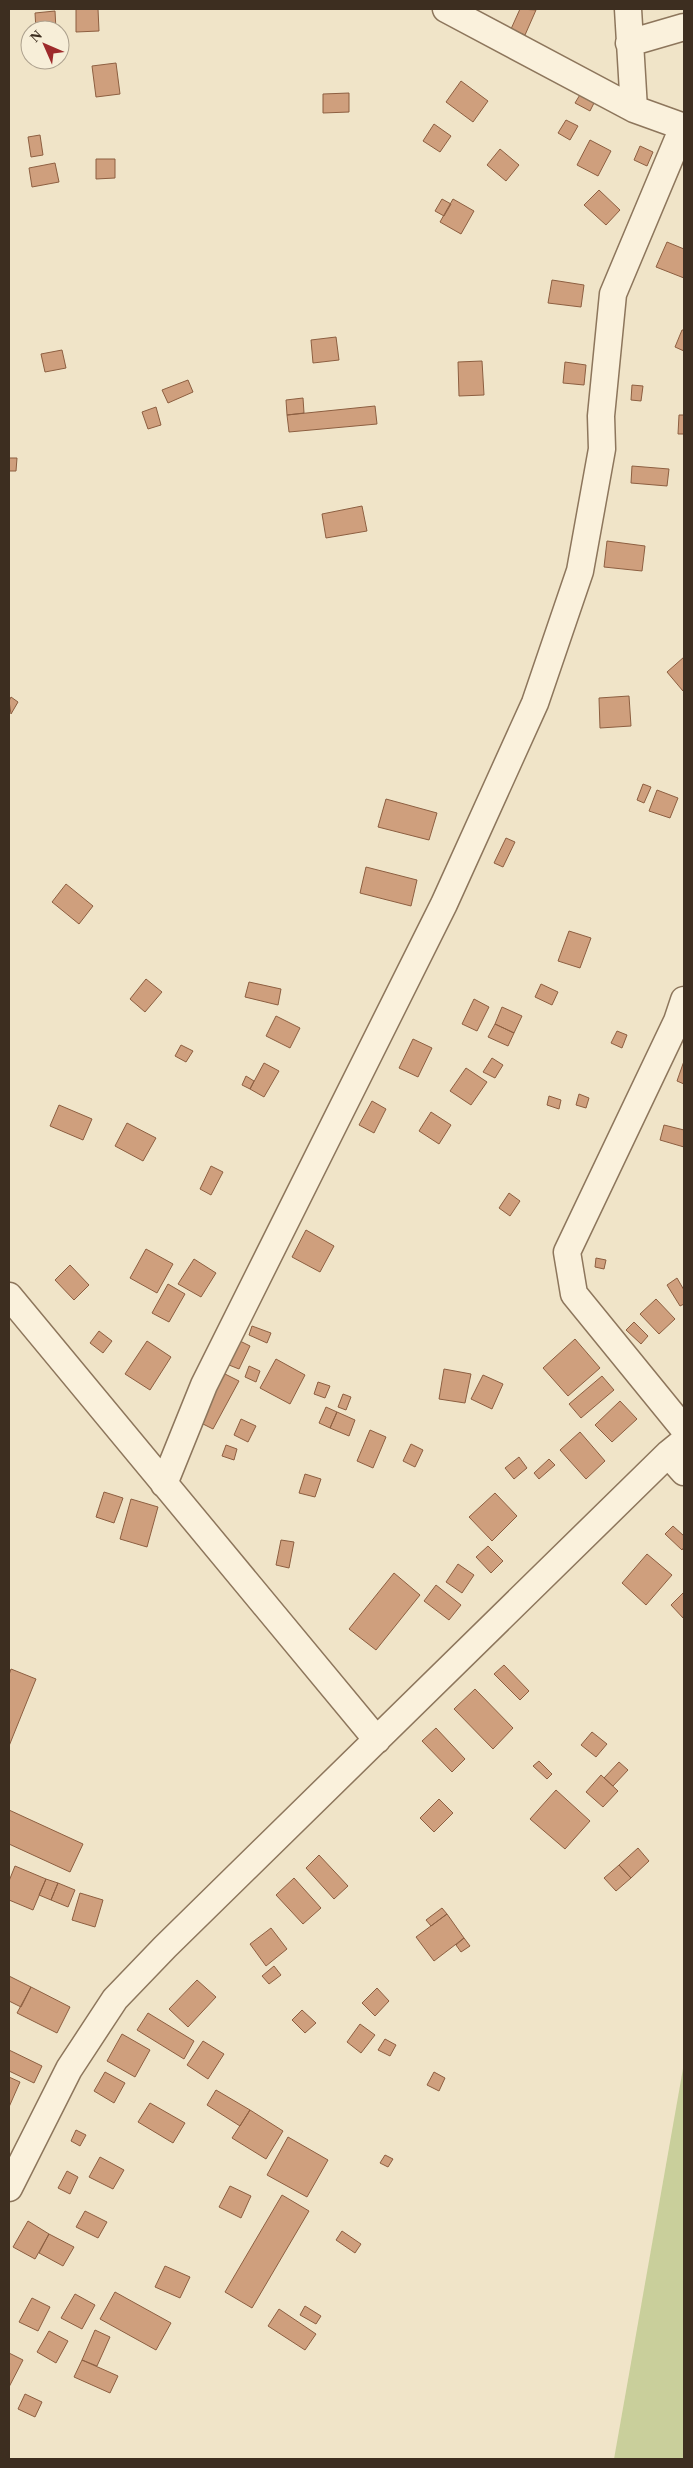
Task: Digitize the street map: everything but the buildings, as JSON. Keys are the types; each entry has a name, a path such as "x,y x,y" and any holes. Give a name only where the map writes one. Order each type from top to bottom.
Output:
{"street":[{"path":"164,1484 204,1385 444,904 535,703 580,571 602,449 601,416 613,294 683,127 634,109 446,9"},
{"path":"628,9 634,109"},
{"path":"629,43 684,27"},
{"path":"684,1000 677,1021 567,1252 574,1294 684,1429"},
{"path":"9,1296 377,1740"},
{"path":"9,2188 69,2068 115,1999 164,1947 377,1740 679,1456"}],"green space":[{"path":"684,2063 684,2459 614,2459"}]}
